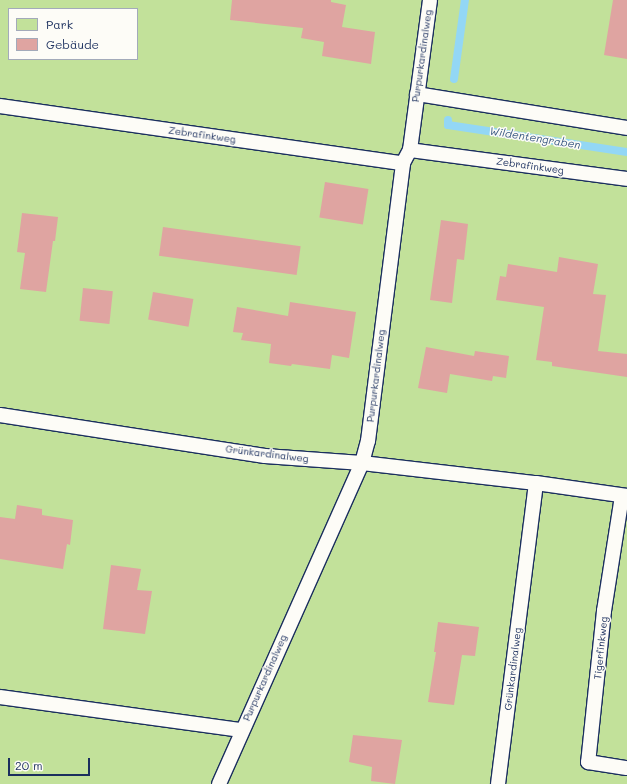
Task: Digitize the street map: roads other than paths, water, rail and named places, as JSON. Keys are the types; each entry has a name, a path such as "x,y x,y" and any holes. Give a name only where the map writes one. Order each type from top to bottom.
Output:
{"lane":[{"name":"Purpurkardinalweg","path":"219,784 362,463 368,441 403,163 410,150 416,94 430,0"},
{"path":"416,94 627,128"},
{"name":"Zebrafinkweg","path":"0,106 403,163"},
{"name":"Zebrafinkweg","path":"410,150 627,178"},
{"name":"Grünkardinalweg","path":"0,415 266,456 362,463 536,483 624,496"},
{"name":"Grünkardinalweg","path":"498,784 536,483"},
{"name":"Tigerfinkweg","path":"624,496 604,611 588,762 627,768"},
{"name":"Purpurkardinalweg","path":"0,697 242,730"}],"waterway":[{"name":"Wildentengraben","path":"454,79 465,0"},
{"name":"Wildentengraben","path":"448,120 448,125 627,152"}]}
